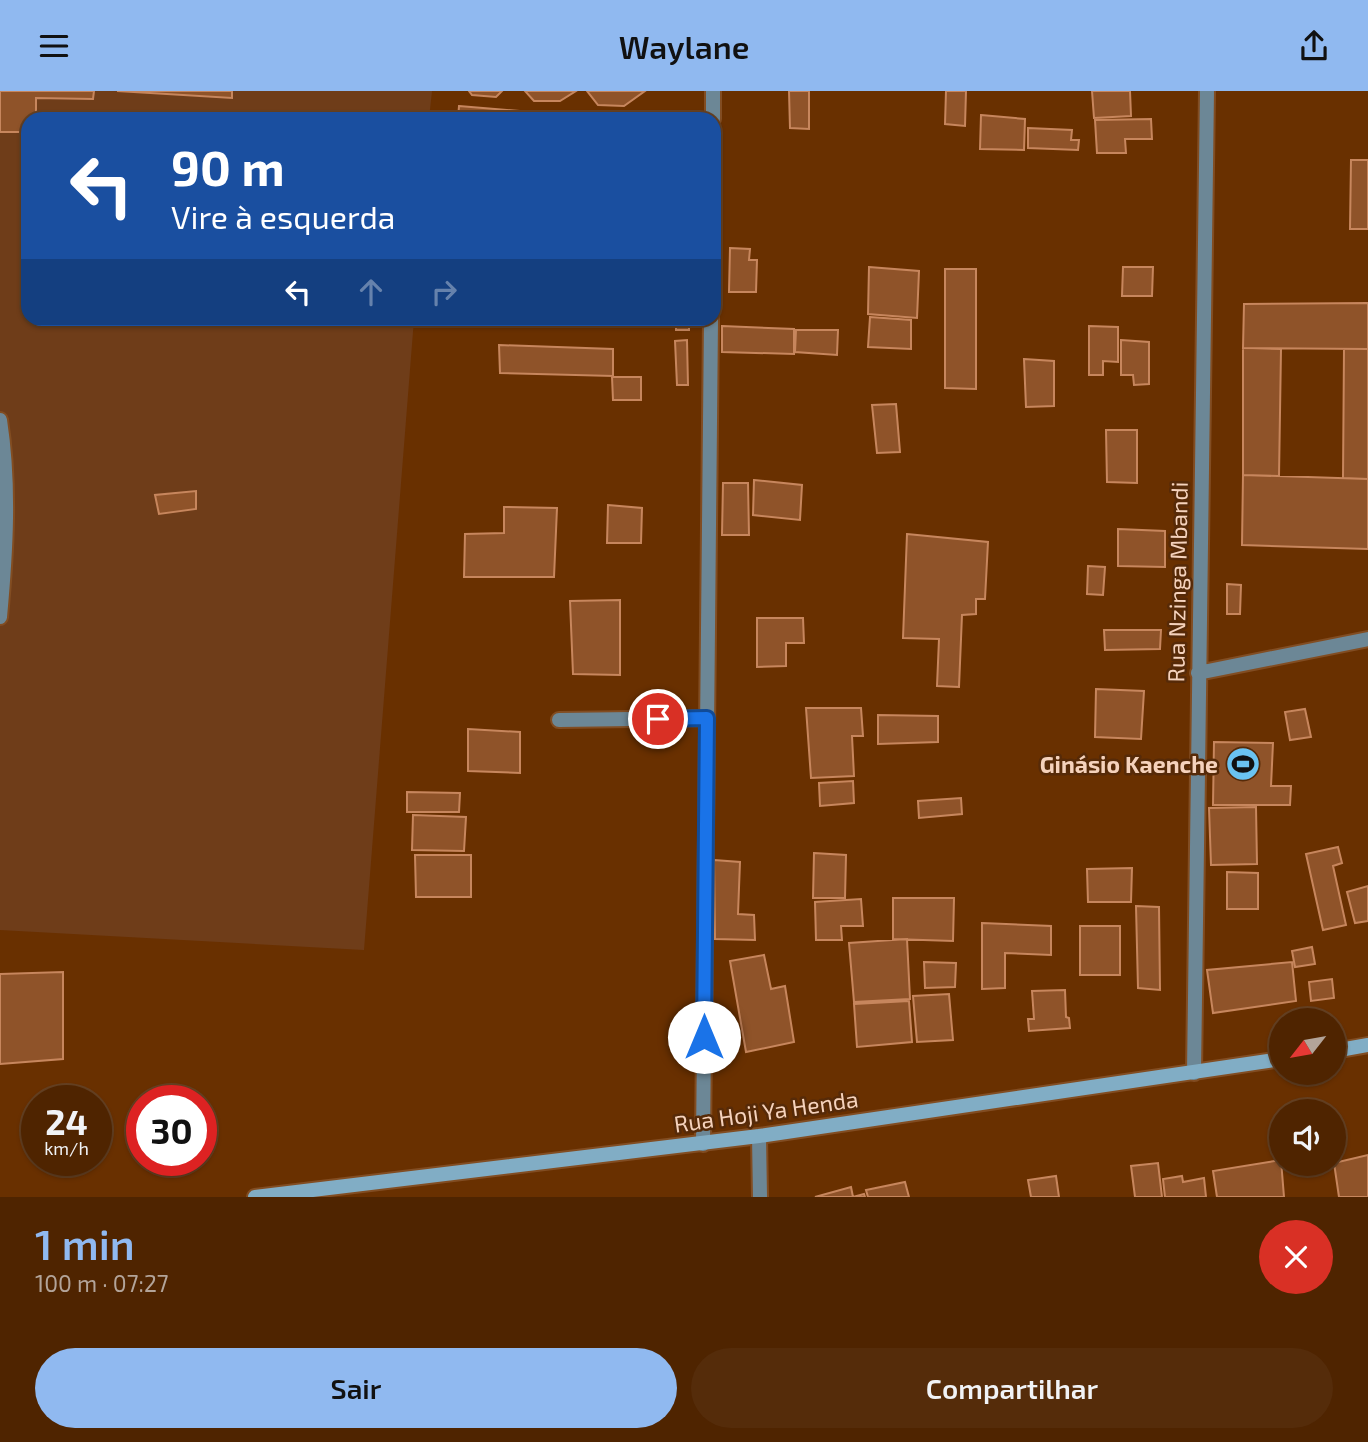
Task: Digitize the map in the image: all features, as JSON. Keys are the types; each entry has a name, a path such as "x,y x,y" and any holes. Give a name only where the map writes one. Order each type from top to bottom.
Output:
{"main road":[{"path":"1346,1049 1368,1045"},
{"name":"Rua Hoji Ya Henda","path":"256,1197 703,1144 1269,1061"}],"street":[{"path":"713,91 713,112"},
{"name":"Rua Nzinga Mbandi","path":"1194,1073 1207,91"},
{"path":"703,1144 711,326"},
{"path":"0,420 6,548 0,617"},
{"path":"1198,673 1368,639"},
{"path":"559,720 707,718"},
{"path":"759,1136 760,1197"}],"shaded area":[{"path":"0,91 432,91 430,112 21,112 21,326 413,326 364,950 0,930"}],"building":[{"path":"0,91 94,91 93,99 36,98 36,112 21,112 21,132 0,132"},
{"path":"117,91 232,91 232,98"},
{"path":"469,91 502,91 496,97 472,95"},
{"path":"525,91 576,91 560,101 534,101"},
{"path":"587,91 645,91 624,106 598,105"},
{"path":"789,91 809,91 809,129 790,128"},
{"path":"946,91 966,91 965,126 945,124"},
{"path":"1092,91 1130,91 1131,116 1094,118"},
{"path":"459,106 531,112 459,112"},
{"path":"981,115 1025,119 1024,150 980,149"},
{"path":"1151,119 1152,139 1125,139 1126,153 1097,153 1095,120"},
{"path":"1028,128 1072,130 1071,140 1079,140 1078,150 1028,148"},
{"path":"1351,160 1368,160 1368,229 1350,229"},
{"path":"730,248 750,249 749,260 757,260 756,292 729,292"},
{"path":"869,267 919,271 917,318 868,314"},
{"path":"1123,267 1153,267 1152,296 1122,296"},
{"path":"945,269 976,269 976,389 945,388"},
{"path":"1368,303 1368,349 1243,348 1244,304"},
{"path":"870,317 911,320 911,349 868,347"},
{"path":"676,326 689,326 689,330 676,330"},
{"path":"722,326 794,329 794,354 722,352"},
{"path":"1089,326 1118,327 1118,362 1103,361 1103,375 1089,375"},
{"path":"796,330 838,330 837,355 795,352"},
{"path":"687,340 688,385 677,385 675,341"},
{"path":"1121,340 1149,342 1149,384 1134,385 1133,375 1121,375"},
{"path":"499,345 613,349 613,376 500,373"},
{"path":"1243,348 1281,349 1279,476 1243,475"},
{"path":"1344,349 1368,349 1368,479 1343,478"},
{"path":"1024,359 1054,361 1054,406 1026,407"},
{"path":"612,377 641,377 641,400 613,400"},
{"path":"896,404 900,452 877,453 872,405"},
{"path":"1106,430 1137,430 1137,483 1107,482"},
{"path":"1243,475 1368,479 1368,549 1242,545"},
{"path":"754,480 802,485 800,520 753,515"},
{"path":"723,483 748,483 749,535 722,535"},
{"path":"196,491 196,509 159,514 155,495"},
{"path":"608,505 642,508 641,543 607,543"},
{"path":"504,507 557,508 554,577 464,577 465,534 504,533"},
{"path":"1118,529 1165,531 1165,567 1118,566"},
{"path":"907,534 988,542 985,599 976,599 976,614 962,615 959,687 937,686 939,639 903,638"},
{"path":"1088,566 1105,567 1103,595 1087,594"},
{"path":"1227,584 1241,585 1240,614 1227,614"},
{"path":"620,600 620,675 573,674 570,601"},
{"path":"757,618 803,618 804,643 786,643 786,666 757,667"},
{"path":"1104,630 1161,630 1160,649 1105,650"},
{"path":"1096,689 1144,691 1141,739 1095,737"},
{"path":"806,708 861,708 863,736 852,736 854,776 811,778"},
{"path":"1305,709 1311,737 1290,740 1285,712"},
{"path":"878,715 938,716 938,742 878,744"},
{"path":"468,729 520,732 520,773 468,771"},
{"name":"Ginásio Kaenche","path":"1214,742 1273,743 1271,786 1291,786 1290,805 1213,805"},
{"path":"853,781 854,803 820,806 819,783"},
{"path":"407,792 460,793 459,812 407,812"},
{"path":"961,798 962,814 919,818 918,801"},
{"path":"1256,807 1257,864 1211,865 1209,808"},
{"path":"413,815 466,817 464,851 412,850"},
{"path":"1338,847 1342,863 1333,866 1346,925 1323,930 1306,854"},
{"path":"814,853 846,855 845,898 813,898"},
{"path":"415,855 471,855 471,897 416,897"},
{"path":"714,860 740,862 738,914 754,915 755,940 715,939"},
{"path":"1132,868 1131,902 1088,902 1087,869"},
{"path":"1227,872 1258,873 1258,909 1227,909"},
{"path":"1368,886 1368,921 1355,923 1347,892"},
{"path":"893,898 954,898 953,941 893,939"},
{"path":"861,899 863,926 841,926 842,940 816,940 815,902"},
{"path":"1136,906 1159,907 1160,990 1138,988"},
{"path":"982,923 1051,926 1051,955 1005,953 1005,988 982,989"},
{"path":"1080,926 1120,926 1120,975 1080,975"},
{"path":"907,939 910,999 854,1002 849,943"},
{"path":"1312,947 1315,964 1295,967 1292,951"},
{"path":"764,955 771,989 785,986 794,1042 746,1052 730,961"},
{"path":"924,962 956,963 955,987 925,988"},
{"path":"1292,962 1296,1001 1213,1013 1207,970"},
{"path":"63,972 63,1059 0,1064 0,974"},
{"path":"1332,979 1334,998 1311,1001 1309,982"},
{"path":"1065,990 1066,1017 1069,1018 1070,1028 1029,1031 1028,1019 1034,1019 1032,991"},
{"path":"949,994 953,1040 917,1042 913,996"},
{"path":"909,1001 912,1042 857,1047 854,1004"},
{"path":"1368,1155 1368,1197 1339,1197 1336,1176 1346,1176 1346,1160"},
{"path":"1269,1162 1269,1176 1282,1176 1284,1197 1217,1197 1213,1171"},
{"path":"1158,1163 1162,1197 1135,1197 1131,1166"},
{"path":"1056,1176 1059,1197 1031,1197 1028,1180"},
{"path":"1182,1176 1183,1182 1204,1178 1206,1197 1165,1197 1163,1179"},
{"path":"905,1182 909,1197 868,1197 866,1190"},
{"path":"851,1187 853,1197 815,1197"}],"place":[{"name":"Ginásio Kaenche","path":"1243,764"}],"route":[{"path":"658,719 707,718 704,1037"}]}
